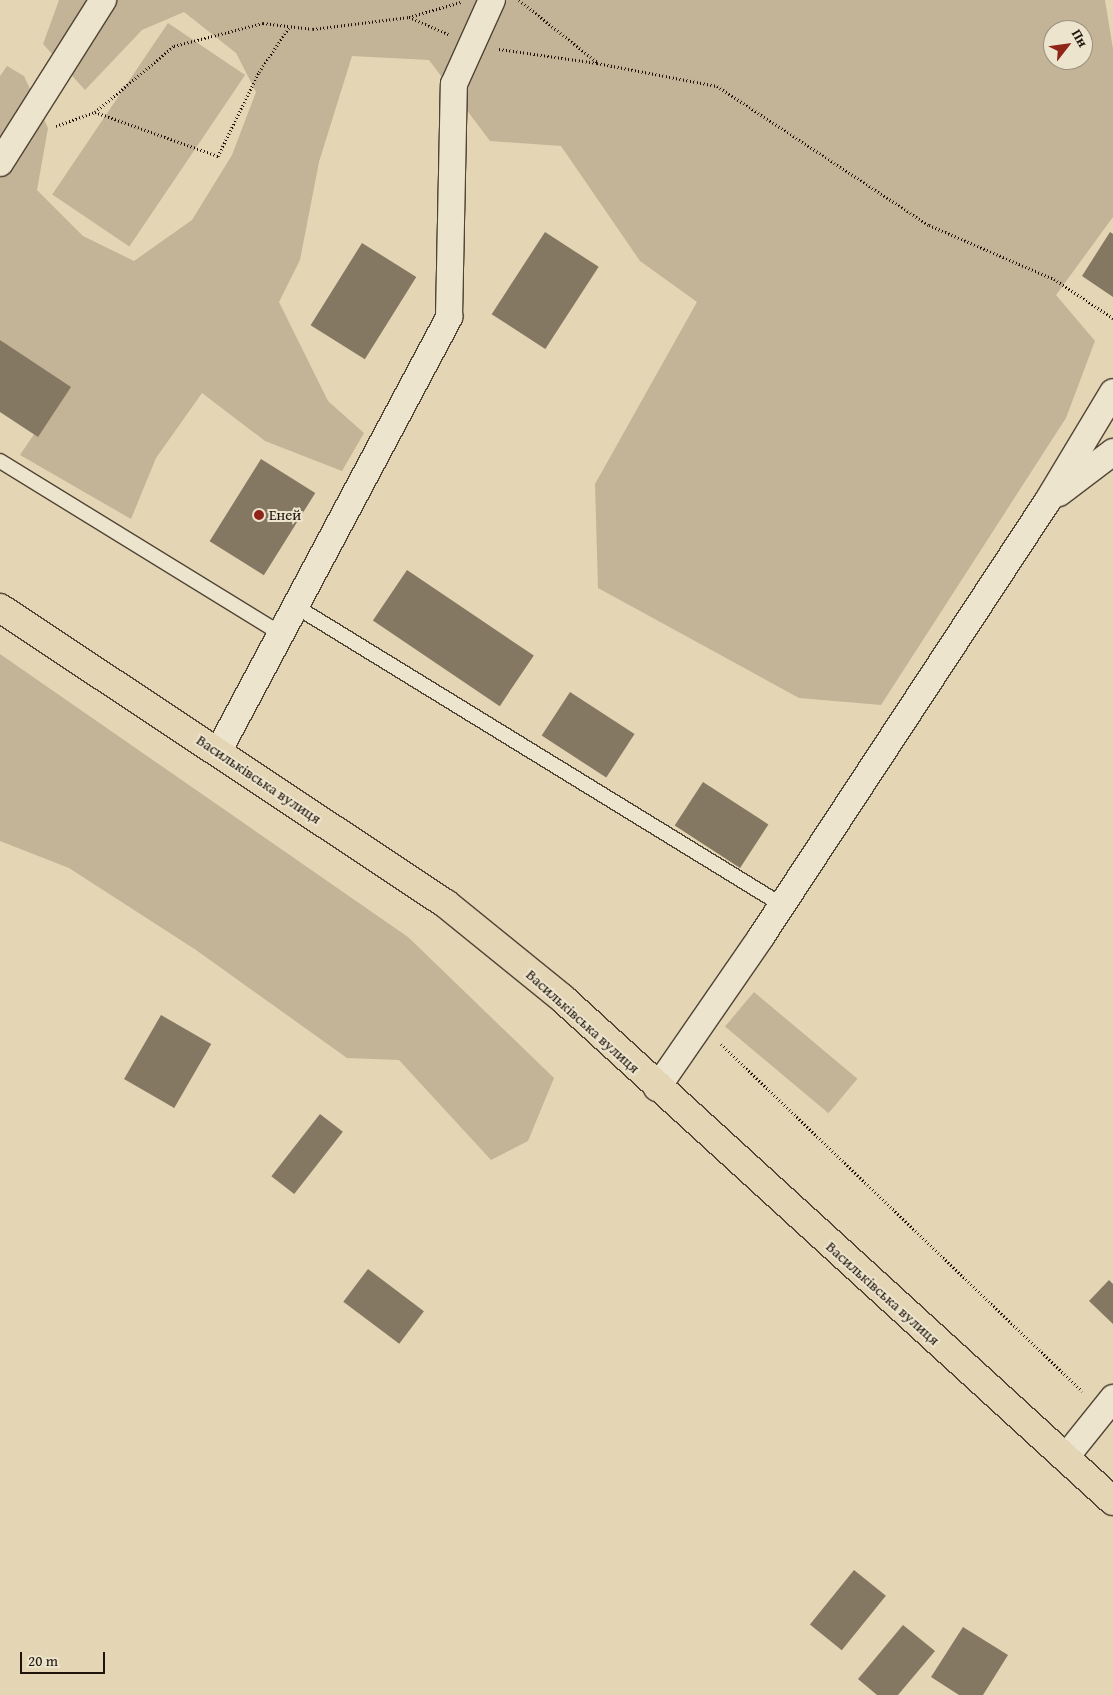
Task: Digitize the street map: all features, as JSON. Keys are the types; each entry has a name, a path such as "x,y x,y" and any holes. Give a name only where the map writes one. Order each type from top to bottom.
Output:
{"main road":[{"name":"Васильківська вулиця","path":"0,608 446,904 562,998 657,1088 1113,1501"}],"street":[{"path":"7,153 103,0"},
{"path":"218,752 449,317 454,84 492,0"},
{"path":"657,1088 782,905 1047,502 1113,392"},
{"path":"1047,502 1113,452"},
{"path":"1065,1458 1108,1404"}],"lane":[{"path":"0,461 281,634"},
{"path":"295,606 782,905"}],"path":[{"path":"7,153 95,112 174,46 263,23 313,29 409,16 469,0"},
{"path":"519,0 597,63"},
{"path":"409,16 472,45 597,63 718,86 929,225 1054,279 1113,318"},
{"path":"95,112 218,156 259,72 290,26"},
{"path":"700,1025 1108,1404"}],"shaded area":[{"path":"59,0 1105,0 1113,49 1113,217 1056,295 1095,341 1066,418 881,705 799,698 598,588 595,484 697,302 640,261 561,146 490,141 429,60 352,56 319,162 300,260 279,302 328,401 364,433 342,471 265,441 202,393 156,458 131,519 20,455 65,388 0,341 0,76 7,66 24,76 48,128 37,190 83,236 134,261 192,220 232,155 256,92 236,53 184,12 142,30 85,90 43,44"},
{"path":"168,23 245,75 129,247 52,195"},
{"path":"0,654 408,937 554,1078 528,1141 491,1160 399,1060 347,1058 196,950 69,868 0,841"},
{"path":"754,992 857,1079 828,1113 725,1026"}],"building":[{"path":"545,232 599,267 545,349 492,314"},
{"path":"1110,232 1113,234 1113,297 1082,276"},
{"path":"362,243 416,277 365,359 311,325"},
{"path":"0,340 71,387 38,437 0,412"},
{"path":"261,459 315,493 264,575 210,541"},
{"path":"407,570 534,656 500,706 373,621"},
{"path":"570,692 635,734 606,778 542,736"},
{"path":"703,782 768,824 740,868 675,826"},
{"path":"161,1015 211,1044 174,1108 124,1079"},
{"path":"320,1114 343,1132 294,1194 271,1176"},
{"path":"368,1269 424,1311 399,1344 343,1302"},
{"path":"1109,1280 1113,1284 1113,1324 1089,1301"},
{"path":"854,1570 886,1596 842,1650 810,1624"},
{"path":"903,1625 935,1651 898,1695 877,1695 858,1679"},
{"path":"963,1627 1008,1655 983,1695 959,1695 931,1677"}],"place":[{"name":"Еней","path":"259,515"}]}
